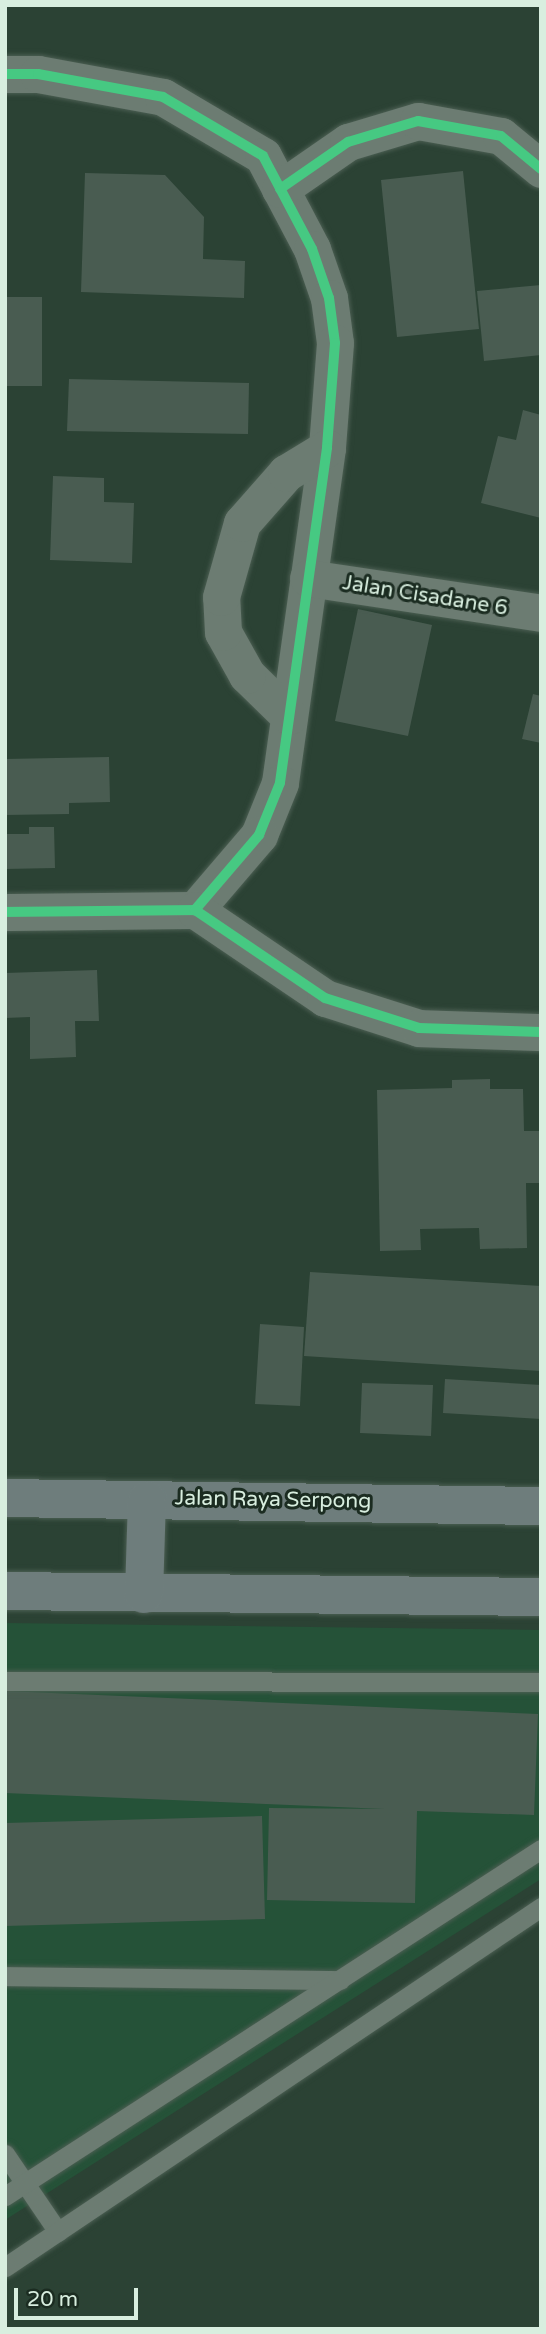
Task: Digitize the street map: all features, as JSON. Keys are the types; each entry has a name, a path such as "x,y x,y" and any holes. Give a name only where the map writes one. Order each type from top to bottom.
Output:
{"main road":[{"name":"Jalan Raya Serpong","path":"5,1498 541,1506"},
{"path":"144,1594 147,1500"},
{"path":"5,1591 541,1597"}],"street":[{"path":"5,74 38,74 163,97 263,156 312,249 329,298 335,343 327,448 280,783 259,835 195,910"},
{"path":"280,189 348,142 418,121 501,136 541,169"},
{"path":"289,716 247,675 223,632 221,597 242,523 286,473 327,448"},
{"name":"Jalan Cisadane 6","path":"309,578 541,613"},
{"path":"5,912 195,910 326,998 419,1028 541,1032"}],"lane":[{"path":"5,1681 541,1682"},
{"path":"5,2196 541,1849"},
{"path":"5,2267 541,1907"},
{"path":"5,1976 341,1980"},
{"path":"5,2154 58,2232"}],"shaded area":[{"path":"5,1623 541,1630 541,1879 5,2220"}],"building":[{"path":"463,171 479,329 397,337 381,180"},
{"path":"85,173 165,175 204,217 203,259 245,261 244,298 81,292"},
{"path":"541,285 541,355 484,361 477,291"},
{"path":"5,297 42,297 42,386 5,386"},
{"path":"69,379 249,383 248,434 67,431"},
{"path":"523,410 541,415 541,518 481,503 498,436 516,440"},
{"path":"53,476 104,478 104,502 134,503 132,563 50,560"},
{"path":"358,609 432,625 408,736 335,721"},
{"path":"533,694 541,696 541,743 522,739"},
{"path":"109,757 110,802 69,803 69,814 5,815 5,759"},
{"path":"29,827 54,827 55,868 5,869 5,834 29,834"},
{"path":"97,970 99,1021 75,1021 76,1057 30,1059 30,1017 5,1018 5,973"},
{"path":"490,1079 490,1089 523,1089 524,1131 541,1131 541,1183 526,1183 527,1248 480,1249 479,1228 420,1229 421,1250 380,1251 377,1090 452,1088 452,1080"},
{"path":"310,1272 541,1286 541,1371 304,1356"},
{"path":"260,1324 304,1327 300,1406 255,1404"},
{"path":"445,1379 541,1385 541,1419 443,1413"},
{"path":"362,1383 433,1385 431,1436 360,1433"},
{"path":"5,1691 538,1714 534,1815 417,1811 415,1903 267,1900 269,1808 385,1809 5,1793"},
{"path":"262,1816 265,1919 5,1926 5,1823"}],"cycle path":[{"path":"5,74 38,74 163,97 263,156 312,249 329,298 335,343 327,448 280,783 259,835 195,910 5,912"},
{"path":"280,189 348,142 418,121 501,136 541,169"},
{"path":"195,910 325,998 419,1028 541,1032"}]}
